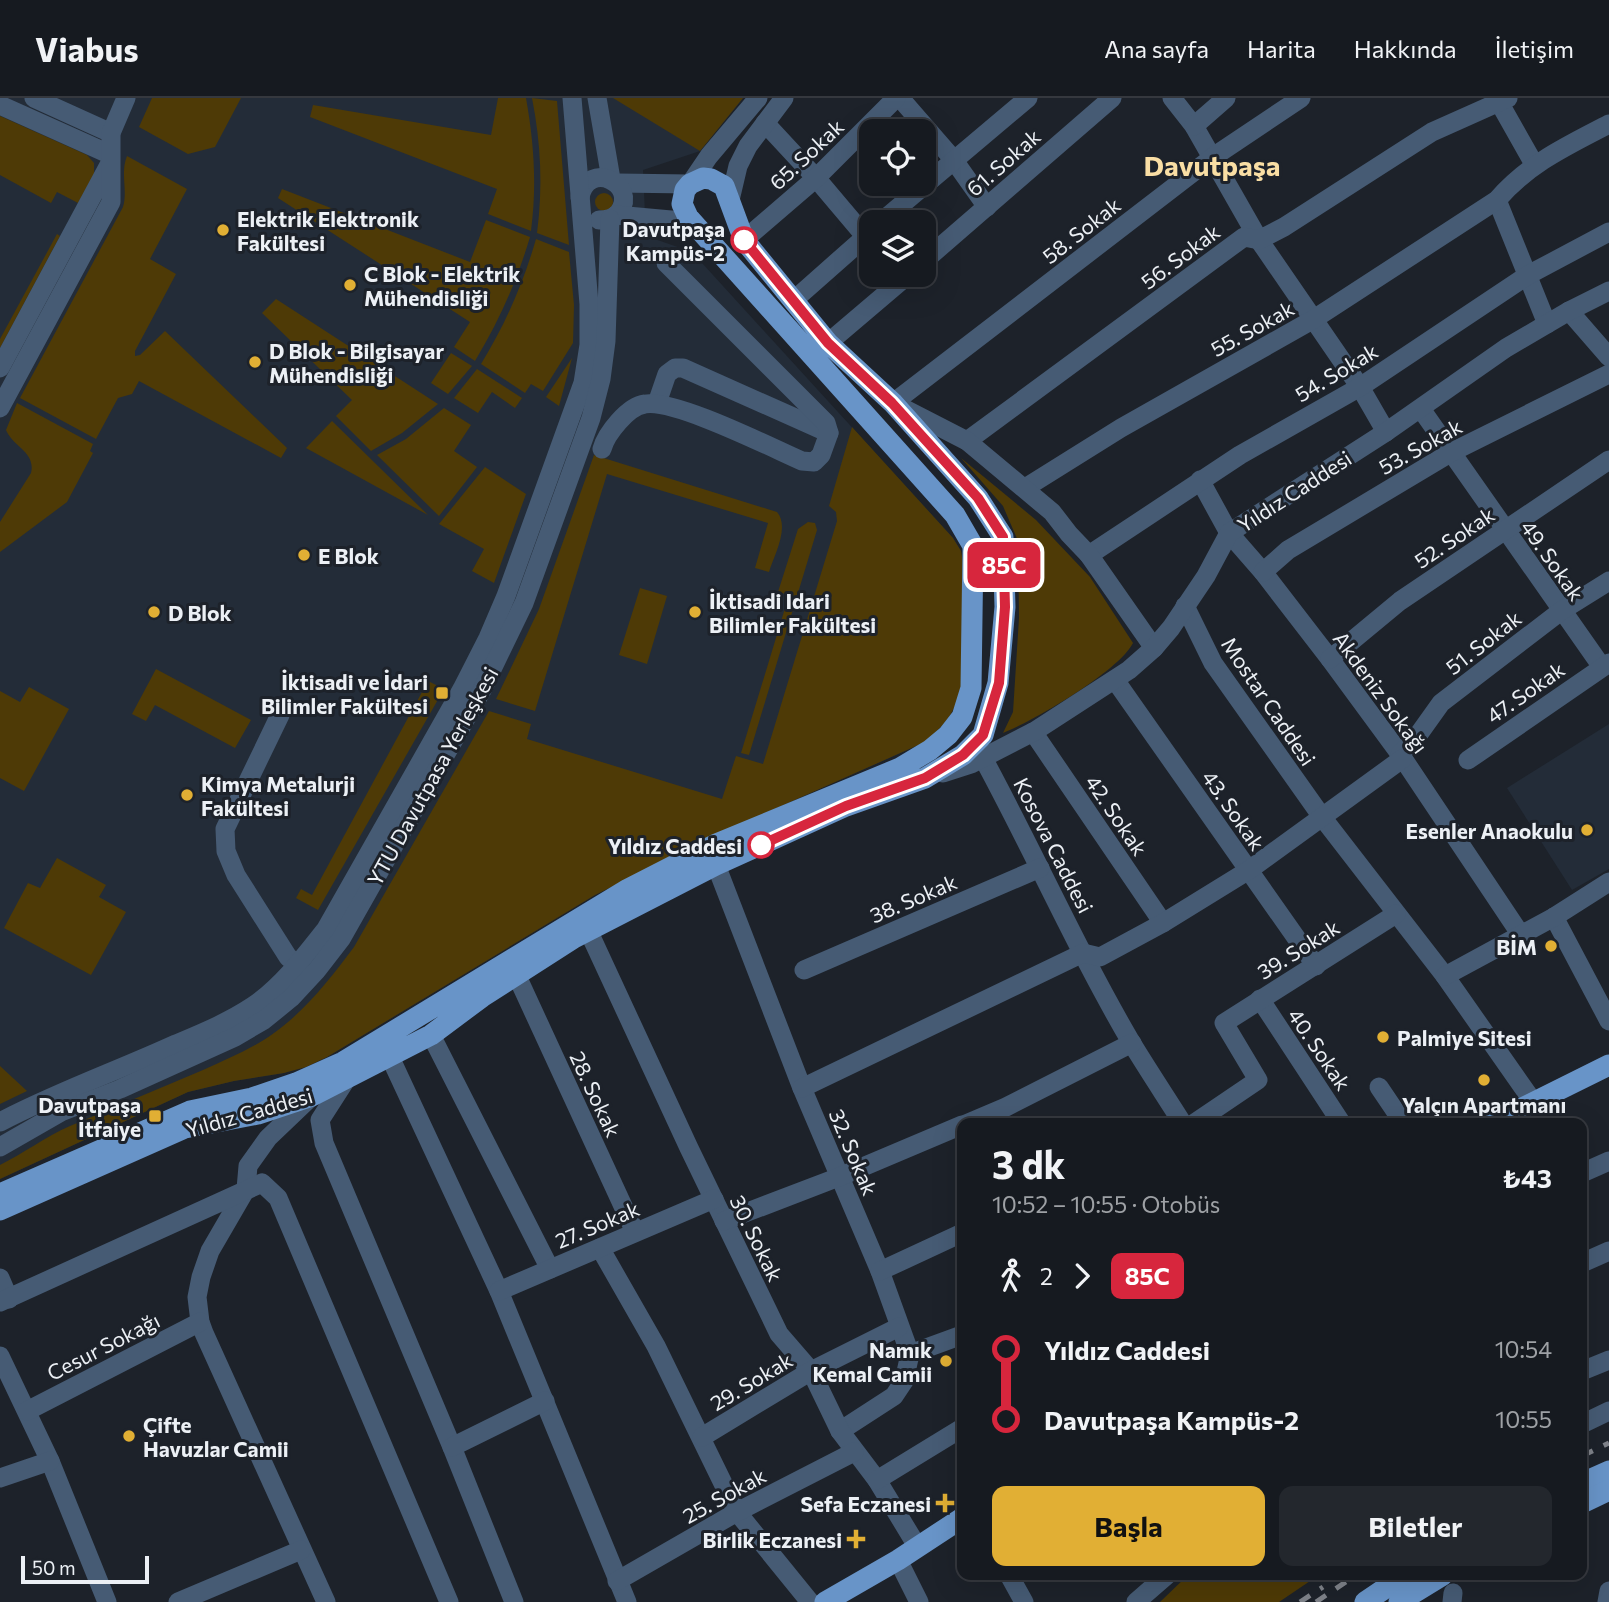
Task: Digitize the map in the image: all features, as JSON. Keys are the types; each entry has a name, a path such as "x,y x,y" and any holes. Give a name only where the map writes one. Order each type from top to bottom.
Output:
{"main road":[{"path":"690,184 704,178 718,181 724,186 744,240 828,343 892,403 978,498 1003,537 1005,607 999,683 983,735 963,755 925,778"},
{"name":"Yıldız Caddesi","path":"0,1194 190,1111 252,1098 296,1083 343,1062 628,889 714,845 900,768 948,736 962,717 971,688 973,546 955,515 688,218 682,204 685,190 690,184"},
{"path":"693,222 708,226 715,224 726,214 730,200"},
{"name":"Yıldız Caddesi","path":"0,1209 186,1128 258,1114 312,1096 431,1035 516,974 588,930 716,865 846,806 925,778"},
{"path":"1503,1118 1609,1065"},
{"path":"1587,1481 1609,1471"},
{"path":"1587,1501 1609,1490"},
{"path":"825,1602 898,1560 957,1521"},
{"path":"1365,1602 1398,1580"},
{"path":"1399,1602 1449,1590"}],"street":[{"path":"34,98 111,133"},
{"path":"0,408 111,202 111,133 126,98"},
{"name":"YTU Davutpasa Yerleşkesi","path":"0,1122 54,1095 113,1073 227,1022 254,1006 279,985 326,929 463,689 506,596 574,412 588,355 590,304 572,98"},
{"name":"YTU Davutpasa Yerleşkesi","path":"0,1147 61,1112 212,1048 264,1020 291,998 341,939 478,698 524,603 591,418 601,379 606,341 613,217 623,202 623,195 614,181 597,98"},
{"name":"Yıldız Caddesi","path":"690,184 709,156 758,98"},
{"path":"730,200 738,166 748,146 785,98"},
{"path":"898,98 953,159 987,206"},
{"name":"65. Sokak","path":"744,240 816,178 898,98"},
{"path":"895,210 1028,98"},
{"name":"61. Sokak","path":"936,251 1112,98"},
{"path":"1172,98 1194,126 1259,240 1360,387 1386,432"},
{"path":"1194,126 1226,98"},
{"name":"58. Sokak","path":"892,403 1213,157 1301,98"},
{"path":"1502,99 1534,164"},
{"name":"56. Sokak","path":"967,441 1244,237 1259,240 1284,227 1432,132 1502,99"},
{"path":"0,105 109,159"},
{"path":"765,123 859,223"},
{"name":"55. Sokak","path":"1025,488 1121,428 1314,319 1497,200 1513,181 1534,164 1609,124"},
{"path":"0,368 109,159"},
{"path":"690,184 614,181 604,177 591,180 582,191 581,201 584,211 596,220 613,217 693,222"},
{"path":"1497,200 1547,324"},
{"name":"54. Sokak","path":"1089,555 1200,480 1360,387 1528,275 1609,232"},
{"path":"794,300 859,241"},
{"path":"601,449 605,437 614,426 641,404 657,404 709,420 802,461 814,462 821,455 829,433 826,423 798,392 667,263"},
{"path":"828,343 894,287"},
{"name":"Yıldız Caddesi","path":"925,778 984,758 1034,732 1115,680 1154,648 1206,576 1229,533 1386,432 1506,348 1609,291"},
{"path":"1569,311 1609,357"},
{"path":"657,404 667,374 675,368 683,368 829,433"},
{"name":"53. Sokak","path":"1263,572 1288,550 1450,453 1609,374"},
{"path":"892,403 967,441 1052,512 1089,555 1154,648"},
{"name":"49. Sokak","path":"1421,408 1561,611 1605,665"},
{"name":"52. Sokak","path":"1330,659 1400,601 1609,460"},
{"name":"Akdeniz Sokağı","path":"1200,480 1229,533 1263,572 1401,756 1521,935"},
{"name":"51. Sokak","path":"802,1088 1083,953 1100,957 1163,923 1249,870 1401,756 1441,703 1561,611 1609,581"},
{"name":"Mostar Caddesi","path":"1185,606 1213,663 1322,817 1445,976 1534,1103"},
{"name":"47. Sokak","path":"1468,760 1605,665"},
{"name":"43. Sokak","path":"1115,680 1316,966"},
{"path":"280,715 225,829 225,840 226,851 236,875 288,957 298,965"},
{"name":"42. Sokak","path":"1034,732 1163,923"},
{"name":"Kosova Caddesi","path":"984,758 1083,953 1132,1043 1179,1118"},
{"name":"32. Sokak","path":"716,865 802,1088 880,1271 898,1327 910,1354"},
{"name":"38. Sokak","path":"803,970 1040,868"},
{"path":"1445,976 1554,917 1609,882"},
{"name":"39. Sokak","path":"1202,1118 1258,1080 1224,1023 1396,914"},
{"path":"1554,917 1609,1021"},
{"name":"30. Sokak","path":"588,930 779,1335 811,1371 840,1432 877,1480 917,1546"},
{"name":"28. Sokak","path":"516,974 635,1232"},
{"name":"40. Sokak","path":"1260,999 1338,1118"},
{"path":"431,1035 550,1269"},
{"path":"979,1118 1132,1043"},
{"path":"390,1057 499,1291 627,1602"},
{"path":"347,1078 320,1120 324,1143 514,1602"},
{"path":"1379,1087 1400,1118"},
{"path":"312,1096 259,1149 248,1166 246,1189 210,1251 197,1297 200,1322 326,1602"},
{"path":"724,1222 957,1127"},
{"path":"1587,1171 1609,1161"},
{"path":"0,1278 4,1301 262,1183 278,1198 449,1602"},
{"name":"27. Sokak","path":"499,1291 713,1199"},
{"path":"880,1271 957,1235"},
{"path":"600,1248 656,1346 737,1512 810,1602"},
{"path":"1587,1260 1609,1251"},
{"name":"Cesur Sokağı","path":"27,1411 200,1322"},
{"name":"29. Sokak","path":"702,1437 811,1371 898,1327"},
{"path":"840,1432 894,1396 904,1381 910,1354 957,1337"},
{"path":"1587,1369 1609,1360"},
{"path":"2,1364 50,1461 107,1602"},
{"path":"452,1447 545,1401"},
{"path":"1587,1422 1609,1411"},
{"path":"877,1480 957,1431"},
{"name":"25. Sokak","path":"617,1581 737,1512 854,1452"},
{"path":"0,1478 50,1461"},
{"path":"178,1602 301,1550"},
{"path":"898,1560 919,1602"},
{"path":"1012,1580 1024,1602"},
{"path":"1141,1589 1158,1580"},
{"path":"1607,1602 1609,1591"}],"shaded area":[{"path":"0,98 743,98 700,151 643,170 646,236 692,252 953,538 961,551 925,742 714,836 595,895 327,1057 284,1073 188,1092 0,1179"},
{"path":"152,98 241,98 215,147 188,154 139,127"},
{"path":"498,98 526,98 534,164 531,231 488,214 497,189 310,117 313,105 491,135"},
{"path":"532,98 557,101 569,245 537,233 540,166"},
{"path":"613,98 743,98 700,151"},
{"path":"0,116 87,155 94,163 94,174 78,203 57,192 51,203 0,175"},
{"path":"127,156 187,189 150,259 176,274 135,351 135,356 140,355 165,331 287,448 281,458 139,381 132,394 118,398 96,439 20,398 123,207"},
{"path":"282,189 470,262 486,220 530,237 507,300 475,361 454,347 470,322 278,198"},
{"path":"600,193 608,193 613,202 611,209 600,211 595,206 595,198"},
{"path":"57,234 60,236 0,348 0,339"},
{"path":"536,239 569,252 574,305 573,343 543,391 531,384 525,393 481,364 513,304"},
{"path":"276,299 438,404 402,433 371,451 336,416 352,400 262,313"},
{"path":"451,353 472,366 448,394 431,383"},
{"path":"572,358 559,406 546,397"},
{"path":"477,369 522,398 515,408 492,392 478,413 454,398"},
{"path":"17,403 93,444 90,451 93,453 67,502 0,552 0,522 31,473 32,466 27,455 6,430"},
{"path":"444,408 471,425 454,451 477,467 439,516 377,455 406,439"},
{"path":"332,421 428,515 306,448"},
{"path":"852,427 953,538 961,551 964,567 961,689 948,719 925,742 714,836 595,895 327,1057 306,1067 188,1092 0,1179 0,1165 52,1135 239,1053 266,1039 297,1014 327,982 354,947 489,711 531,724 527,739 722,799 736,756 763,764 837,521 836,512 829,506"},
{"path":"594,455 777,512 781,518 782,533 769,572 755,568 768,523 607,474 535,711 496,699 539,609"},
{"path":"961,458 1036,520 1090,577 1133,643 1125,654 1094,681 1054,707 1003,733 1013,712 1019,618 1018,541 1003,506"},
{"path":"485,467 526,494 494,583 472,571 484,549 439,524"},
{"path":"808,522 815,523 817,530 749,755 741,753 789,595 778,592 798,529"},
{"path":"640,588 667,596 647,664 619,655"},
{"path":"156,669 251,720 235,748 155,705 146,721 132,714"},
{"path":"428,681 444,689 318,910 296,898 301,889 312,895"},
{"path":"29,687 69,709 24,791 0,778 0,691 20,702"},
{"path":"1609,724 1609,869 1572,890 1507,788"},
{"path":"57,858 106,885 99,897 126,912 91,975 4,928 28,883 40,888"},
{"path":"0,1066 27,1091 0,1104"},
{"path":"1183,1580 1312,1580 1279,1602 1160,1602"}],"railway":[{"path":"1587,1454 1609,1443"},
{"path":"1316,1602 1349,1580"},
{"path":"1300,1602 1323,1587"}],"bus line":[{"name":"85C","path":"744,240 828,343 892,403 978,498 1003,537 1005,607 999,683 983,735 963,755 925,778 846,806 761,845"}],"place":[{"name":"Elektrik Elektronik Fakültesi","path":"223,230"},
{"name":"Davutpaşa Kampüs-2","path":"744,240"},
{"name":"C Blok - Elektrik Mühendisliği","path":"350,285"},
{"name":"D Blok - Bilgisayar Mühendisliği","path":"255,362"},
{"name":"E Blok","path":"304,555"},
{"name":"D Blok","path":"154,612"},
{"name":"İktisadi Idari Bilimler Fakültesi","path":"695,612"},
{"name":"İktisadi ve İdari Bilimler Fakültesi","path":"442,693"},
{"name":"Kimya Metalurji Fakültesi","path":"187,795"},
{"name":"Esenler Anaokulu","path":"1587,830"},
{"name":"Yıldız Caddesi","path":"761,845"},
{"name":"BİM","path":"1551,946"},
{"name":"Palmiye Sitesi","path":"1383,1037"},
{"name":"Yalçın Apartmanı","path":"1484,1080"},
{"name":"Davutpaşa İtfaiye","path":"155,1116"},
{"name":"Namık Kemal Camii","path":"946,1361"},
{"name":"Çifte Havuzlar Camii","path":"129,1436"},
{"name":"Sefa Eczanesi","path":"945,1503"},
{"name":"Birlik Eczanesi","path":"856,1539"}],"district":[{"name":"Davutpaşa","path":"1212,165"}]}
